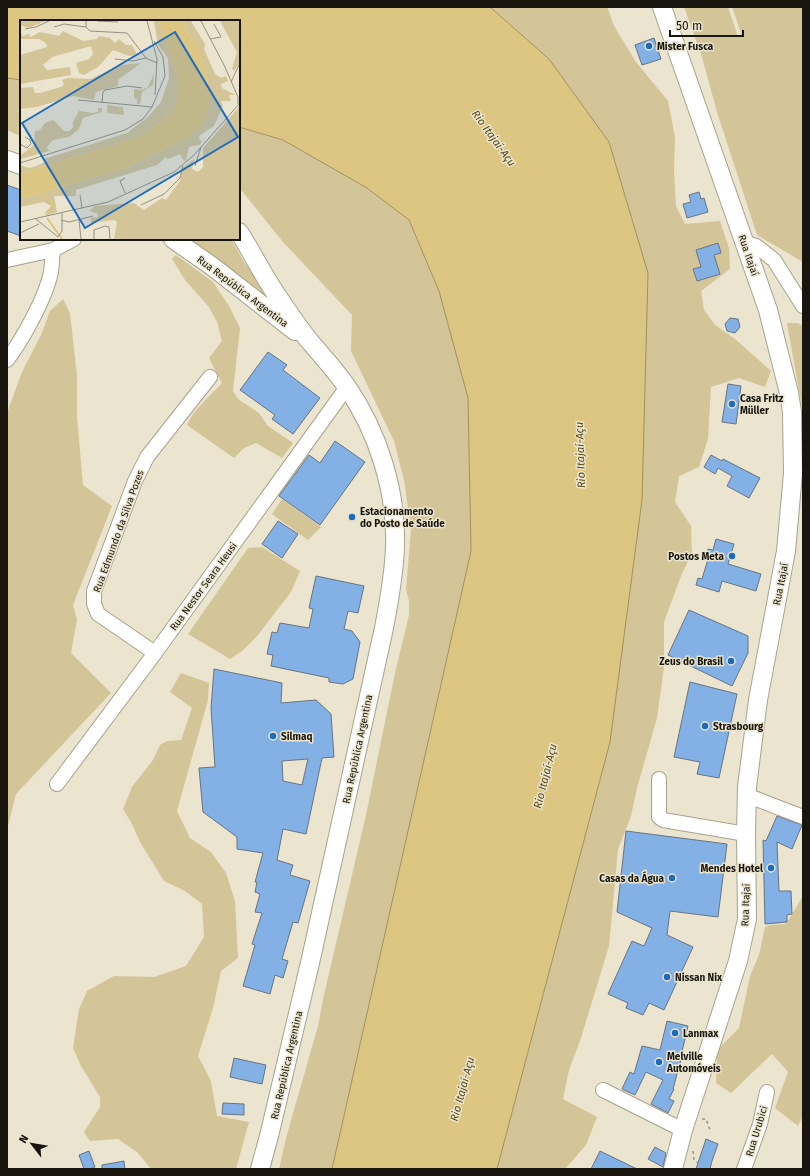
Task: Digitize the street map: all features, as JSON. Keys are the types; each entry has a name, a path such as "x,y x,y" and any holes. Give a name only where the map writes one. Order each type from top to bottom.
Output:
{"main road":[{"name":"Rua Itajaí","path":"662,7 746,243 768,310 797,417 787,545 758,700 746,795 747,919 738,961 683,1130 673,1169"},
{"path":"7,151 20,152"},
{"path":"7,160 20,165"},
{"name":"Rua República Argentina","path":"240,234 253,259 270,285 312,344 347,387 362,411 372,432 386,474 393,514 395,546 393,576 386,617 316,935 260,1169"},
{"name":"Rua República Argentina","path":"175,240 213,267 312,344"}],"street":[{"path":"7,260 53,250 72,240"},
{"path":"746,243 756,246 774,260 803,306"},
{"path":"7,360 24,333 46,287 51,271 53,250"},
{"name":"Rua Edmundo da Silva Pozes","path":"155,653 98,614 94,604 94,591 135,481 147,457 210,377"},
{"name":"Rua Nestor Seara Heusi","path":"57,784 155,653 347,387"},
{"path":"659,779 659,817 662,820 746,834"},
{"path":"746,795 803,817"},
{"path":"603,1090 683,1130"},
{"name":"Rua Urubici","path":"744,1169 760,1124 767,1092"}],"path":[{"path":"698,1119 706,1119 710,1130"},
{"path":"692,1146 694,1160 698,1163"}],"shaded area":[{"path":"490,7 606,7 608,9 614,26 636,62 668,101 675,137 674,171 676,206 685,224 720,221 729,248 730,269 701,291 704,310 715,325 735,339 771,371 765,387 739,378 711,387 708,439 699,467 679,476 675,502 691,526 692,553 681,576 664,622 664,667 657,718 637,788 631,816 618,849 609,946 581,1038 569,1070 563,1099 597,1117 586,1145 565,1169 497,1169 610,742 549,59"},
{"path":"684,7 728,7 738,37 747,36 742,36 732,7 803,7 803,262 757,235 717,112 702,57"},
{"path":"7,78 20,80 20,134 18,135 7,130"},
{"path":"240,127 283,140 367,188 409,220 439,291 468,398 471,551 332,1169 279,1169 286,1138 318,1026 366,815 395,673 409,615 409,601 406,589 411,529 404,480 394,441 351,351 352,315 283,242 240,190"},
{"path":"232,240 244,262 280,309 191,241"},
{"path":"176,255 213,282 229,306 240,328 233,391 238,399 259,413 268,426 293,443 282,458 256,443 244,448 234,458 187,425 198,408 222,383 209,358 222,341 217,322 209,307 185,280 172,259"},
{"path":"63,299 70,313 77,376 77,417 83,485 112,506 73,605 77,620 71,653 111,693 16,794 7,830 7,413 22,372 42,333 50,311"},
{"path":"787,323 798,323 803,326 803,413"},
{"path":"282,499 321,527 308,540 272,514"},
{"path":"262,547 300,571 291,592 258,635 242,651 230,659 188,634 248,548"},
{"path":"181,673 209,683 208,700 177,811 190,838 211,852 226,873 235,901 238,958 221,971 213,1008 198,1056 211,1081 217,1116 249,1122 236,1169 151,1169 137,1152 118,1139 90,1141 84,1132 100,1107 100,1097 81,1066 73,1048 79,1009 87,991 114,976 154,977 186,966 204,937 202,904 185,891 164,881 140,842 123,809 132,787 153,760 160,745 167,741 181,740 192,708 170,692"},
{"path":"803,896 803,1116 798,1126 775,1108 788,1072 772,1054 731,1093 716,1083 717,1050 739,1028 750,976 759,955 765,927 770,925 786,924"}],"water":[{"name":"Rio Itajaí-Açu","path":"7,7 490,7 549,59 609,142 648,273 642,500 610,742 497,1169 332,1169 471,551 468,398 439,291 409,220 367,188 283,140 240,127 240,20 20,20 20,80 7,78"}],"building":[{"path":"654,38 661,59 642,65 635,45"},
{"path":"7,185 20,190 20,236 7,231"},
{"path":"699,192 701,199 704,198 708,212 687,218 683,204 691,202 689,195"},
{"path":"718,243 721,253 714,255 720,274 697,281 693,269 701,267 696,250"},
{"path":"730,318 738,319 740,327 735,333 727,331 725,324"},
{"path":"268,352 287,365 283,370 320,398 293,434 272,419 275,415 240,390"},
{"name":"Casa Fritz Müller","path":"728,384 741,386 736,424 722,422"},
{"path":"335,441 365,462 320,525 279,496 309,455 320,463"},
{"path":"711,455 722,461 723,459 760,478 749,498 727,486 732,476 718,468 715,474 704,467"},
{"path":"278,521 298,534 282,558 262,544"},
{"path":"716,539 734,544 728,564 761,574 756,591 722,581 719,592 696,585 698,578 702,579 708,559 705,558 708,549 713,550"},
{"path":"316,576 364,586 358,613 348,611 344,629 352,631 360,642 353,679 343,684 329,682 329,678 271,666 273,655 267,654 272,632 277,633 280,623 309,628 313,609 309,608"},
{"path":"689,610 748,636 748,653 732,686 668,655"},
{"path":"214,669 282,683 281,703 316,700 331,714 334,757 322,758 306,834 283,829 277,860 293,865 290,875 310,881 298,923 293,922 282,959 288,961 283,978 275,975 270,994 243,986 255,945 252,944 262,913 255,912 260,894 255,892 257,882 255,882 263,853 237,849 237,837 203,812 199,768 215,767 211,708","holes":["308,759 302,785 283,781 282,761"]},
{"name":"Strasbourg","path":"690,682 737,694 719,778 697,774 700,762 674,757"},
{"path":"777,816 802,825 792,849 777,842 779,891 791,891 792,914 787,915 787,922 765,924 763,840 766,841"},
{"name":"Casas da Água","path":"626,831 727,844 718,917 670,911 667,935 693,947 664,1010 649,1003 643,1015 626,1008 628,1003 608,994 632,941 644,946 652,928 617,912"},
{"path":"667,1021 688,1026 674,1089 669,1099 674,1101 668,1113 651,1104 663,1080 646,1072 635,1095 622,1089 630,1072 634,1074 642,1046 660,1050"},
{"path":"234,1058 266,1065 262,1084 230,1077"},
{"path":"223,1103 244,1104 244,1115 222,1114"},
{"path":"706,1139 718,1144 710,1169 696,1169"},
{"path":"655,1147 666,1153 663,1167 648,1159"},
{"path":"89,1151 95,1167 91,1169 84,1169 79,1155"},
{"path":"600,1151 637,1169 591,1169"},
{"path":"124,1161 125,1169 102,1169 102,1165"}],"place":[{"name":"Mister Fusca","path":"649,46"},
{"name":"Casa Fritz Müller","path":"732,404"},
{"name":"Estacionamento do Posto de Saúde","path":"352,517"},
{"name":"Postos Meta","path":"732,556"},
{"name":"Zeus do Brasil","path":"731,661"},
{"name":"Strasbourg","path":"705,726"},
{"name":"Silmaq","path":"273,736"},
{"name":"Mendes Hotel","path":"771,868"},
{"name":"Casas da Água","path":"672,878"},
{"name":"Nissan Nix","path":"667,977"},
{"name":"Lanmax","path":"675,1033"},
{"name":"Melville Automóveis","path":"659,1062"}]}
